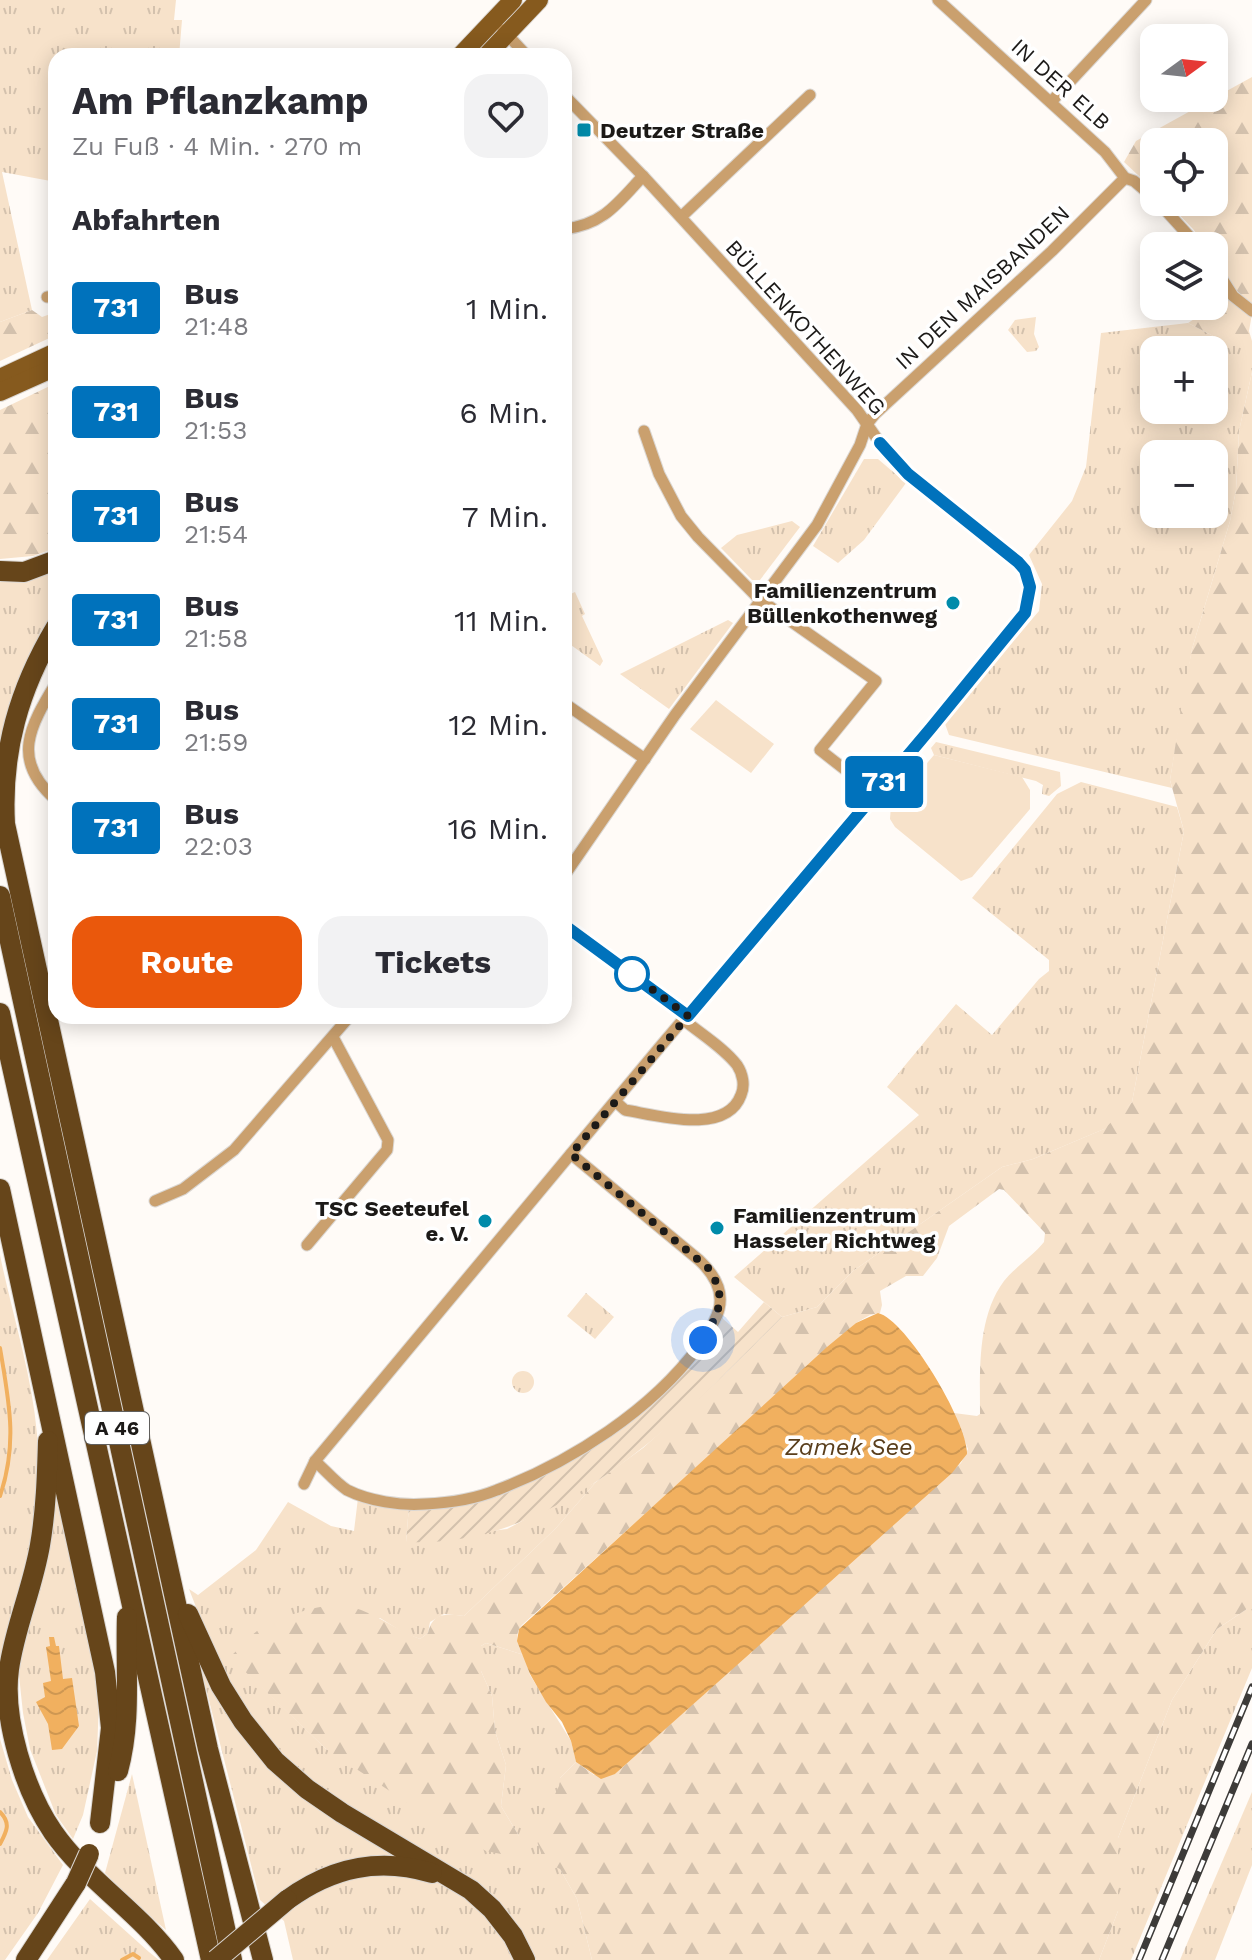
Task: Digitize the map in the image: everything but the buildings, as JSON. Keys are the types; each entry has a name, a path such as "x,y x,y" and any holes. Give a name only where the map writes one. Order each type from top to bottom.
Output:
{"highway":[{"path":"0,571 24,572 48,563"},
{"path":"48,640 37,659 14,719 4,774 2,820 208,1749 263,1960"},
{"name":"A 46","path":"0,896 232,1960"},
{"name":"A 46","path":"0,1013 213,1960"},
{"path":"0,1189 109,1699 110,1755 100,1823"},
{"path":"44,1384 48,1435 46,1499 37,1560 9,1670 13,1732 32,1792 62,1845 174,1960"},
{"path":"170,1573 221,1686 243,1721 275,1761 307,1789 471,1890 492,1909 513,1936 525,1960"},
{"path":"26,1960 76,1883 115,1781 125,1739 128,1589"},
{"path":"213,1960 307,1885 357,1866 410,1866 448,1877"}],"main road":[{"path":"490,48 513,0"},
{"path":"471,48 539,0"},
{"path":"0,378 48,356"},
{"path":"0,392 48,371"}],"street":[{"name":"IN DER ELB","path":"938,0 1105,152 1125,178 1140,186"},
{"path":"1051,102 1146,0"},
{"path":"500,27 520,48"},
{"path":"681,217 810,95"},
{"name":"BÜLLENKOTHENWEG","path":"572,103 643,176 857,410 880,443 908,474 1018,562 1028,577 1030,597 1025,613 875,793"},
{"path":"572,228 589,225 604,217 643,176"},
{"name":"IN DEN MAISBANDEN","path":"867,424 937,355 1052,251 1125,178"},
{"path":"1171,216 1185,232"},
{"path":"1228,288 1252,311"},
{"path":"572,864 759,599 817,525 860,445 867,424"},
{"path":"304,1484 315,1461 875,793 820,750 876,681 759,599 681,516 659,474 644,431"},
{"path":"48,696 37,715 28,742 28,756 36,778 48,791"},
{"path":"572,709 645,759"},
{"path":"572,931 686,1018 739,1068 743,1086 737,1103 720,1117 697,1120 625,1110 616,1102"},
{"path":"155,1201 183,1189 234,1150 344,1024"},
{"path":"307,1245 387,1150 388,1140 333,1037"},
{"path":"315,1461 346,1489 392,1503 423,1505 495,1491 556,1463 600,1435 660,1392 685,1364 703,1340 719,1310 716,1281 699,1260 571,1154"}],"green space":[{"path":"0,0 176,0 174,20 182,20 180,48 48,48 48,181 2,172 32,310 0,322"},
{"path":"1252,77 1252,307 1228,280 1228,232 1195,232 1180,216 1228,216 1228,128 1160,128 1189,112 1228,112 1228,90"},
{"path":"1140,139 1140,177 1124,162"},
{"path":"1228,289 1252,314 1249,331 1252,341 1228,341 1228,336 1213,336 1188,323 1193,320 1228,320"},
{"path":"32,310 42,317 48,315 48,339 0,361 0,322"},
{"path":"1036,317 1034,334 1039,347 1036,351 1027,352 1008,330 1015,320"},
{"path":"1188,323 1213,336 1140,336 1140,424 1228,424 1228,341 1252,341 1252,372 1239,431 1236,490 1228,528 1228,440 1140,440 1140,528 1228,528 1192,649 1170,780 1172,788 949,735 944,721 1039,611 1042,584 1029,555 1072,501 1086,467 1101,333"},
{"path":"1252,372 1252,1609 1247,1609 1217,1629 1172,1700 1118,1838 1118,1911 1099,1960 592,1960 577,1899 560,1869 544,1861 535,1836 560,1778 576,1762 594,1775 615,1774 961,1463 968,1449 954,1413 980,1414 982,1345 995,1295 1004,1281 1044,1242 1045,1233 1004,1190 999,1189 949,1226 937,1258 923,1276 906,1276 880,1291 880,1313 856,1323 522,1625 517,1636 524,1655 486,1643 481,1646 481,1671 492,1696 495,1731 506,1765 501,1806 519,1836 501,1854 486,1851 452,1832 326,1749 230,1657 266,1626 317,1608 352,1607 420,1639 428,1633 437,1618 464,1616 556,1528 596,1482 643,1448 782,1317 817,1307 853,1271 1002,1167 1033,1159 1104,1129 1132,1102 1184,831 1170,780 1184,690 1192,649 1230,521 1236,490 1239,431"},
{"path":"48,387 48,551 33,556 0,559 0,410"},
{"path":"864,459 878,459 906,483 864,540 838,563 813,546"},
{"path":"792,521 800,527 760,580 752,580 721,548 737,535"},
{"path":"48,569 48,625 40,638 0,746 0,576"},
{"path":"575,592 585,614 582,616 603,661 600,666 572,646 572,593"},
{"path":"728,620 733,623 669,709 620,674"},
{"path":"716,700 774,744 751,773 690,729"},
{"path":"936,742 1060,772 1061,786 1049,796 1042,794 1043,785 1036,781 934,755 931,748"},
{"path":"934,755 1022,777 1030,790 1030,809 972,877 961,881 895,827 890,819 891,805"},
{"path":"1081,782 1177,807 1184,831 1132,1102 1109,1127 1033,1159 1002,1167 853,1271 817,1307 782,1317 734,1277 919,1115 887,1087 956,1004 992,1035 1049,971 1049,960 972,898 1057,794"},
{"path":"0,1255 31,1389 38,1464 29,1552 0,1667"},
{"path":"586,1293 614,1317 595,1339 567,1316"},
{"path":"764,1302 782,1317 703,1395 614,1470 566,1500 515,1524 462,1539 406,1542 409,1506 456,1503 557,1465 663,1393 721,1317 738,1332"},
{"path":"523,1371 531,1374 534,1382 531,1390 523,1393 515,1390 512,1382 515,1374"},
{"path":"596,1482 556,1528 464,1616 444,1614 430,1622 428,1633 420,1639 380,1618 231,1657 326,1749 519,1836 501,1806 506,1765 495,1731 492,1696 481,1671 481,1646 486,1643 524,1655 530,1675 571,1741 576,1762 560,1778 560,1869 577,1899 592,1960 293,1960 284,1921 260,1900 202,1673 217,1661 189,1589 198,1595 256,1550 288,1502 331,1526 354,1531 358,1498 409,1506 406,1542 507,1529"},
{"path":"55,1492 95,1668 99,1702 97,1751 83,1815 73,1839 56,1815 30,1749 18,1666 33,1613"},
{"path":"1247,1609 1252,1609 1252,1668 1131,1960 1099,1960 1118,1911 1118,1838 1172,1700 1217,1629"},
{"path":"0,1739 12,1780 28,1817 63,1865 38,1913 5,1960 0,1960"},
{"path":"132,1774 166,1930 105,1873"},
{"path":"1252,1792 1252,1865 1215,1960 1180,1960"},
{"path":"90,1899 149,1952 159,1960 47,1960"}],"water":[{"name":"Zamek See","path":"878,1313 904,1334 934,1375 958,1421 967,1454 952,1473 615,1774 601,1779 576,1762 562,1722 530,1674 517,1641 519,1629 827,1347 856,1323"},
{"path":"49,1637 54,1637 56,1646 59,1646 63,1679 72,1678 79,1726 62,1749 52,1750 48,1724 36,1702 45,1697 43,1683 51,1681 46,1647 50,1646"}],"waterway":[{"path":"0,1348 10,1422 9,1458 0,1496"},
{"path":"0,1812 7,1827 0,1844"},
{"path":"122,1960 133,1954 139,1958"}],"railway":[{"path":"1139,1960 1252,1687"},
{"path":"1162,1960 1252,1744"}],"bus line":[{"name":"731","path":"572,931 688,1016 1025,613 1030,597 1025,570 908,474 880,443"}],"place":[{"name":"Deutzer Straße","path":"584,130"},
{"name":"Familienzentrum Büllenkothenweg","path":"953,603"},
{"name":"TSC Seeteufel e. V.","path":"485,1221"},
{"name":"Familienzentrum Hasseler Richtweg","path":"717,1228"}],"route":[{"path":"632,974 625,969 688,1016 571,1154 708,1268 719,1288 720,1300 715,1320 703,1340"}]}
